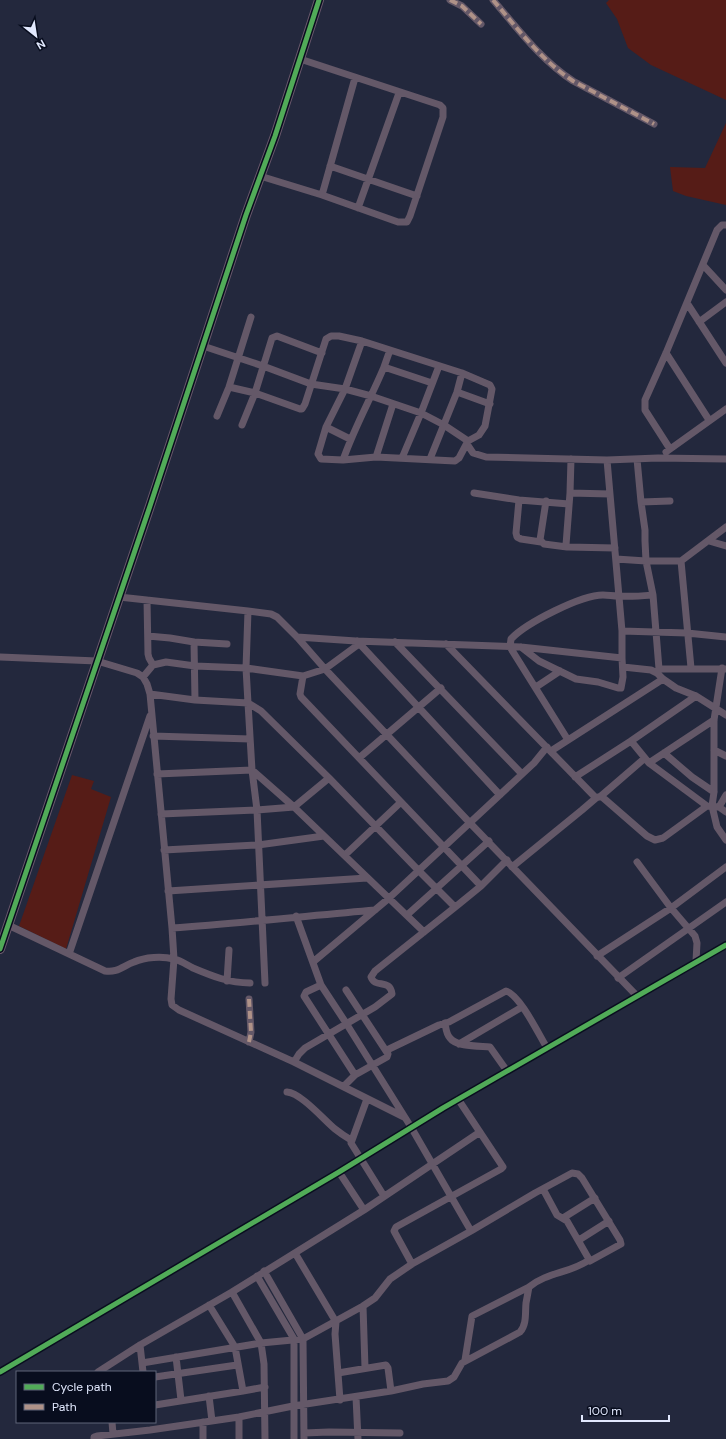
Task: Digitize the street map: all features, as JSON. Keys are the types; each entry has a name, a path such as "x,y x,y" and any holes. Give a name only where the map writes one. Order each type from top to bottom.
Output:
{"street":[{"path":"0,950 319,0"},
{"path":"450,0 462,6 481,24"},
{"path":"493,0 539,53 561,73 580,85 654,124"},
{"path":"260,176 404,223 409,220 443,117 444,111 440,105 399,93 300,59"},
{"path":"322,195 354,78"},
{"path":"358,208 399,93"},
{"path":"330,166 417,196"},
{"path":"670,449 647,414 644,406 645,400 717,230 722,225 726,225"},
{"path":"703,266 726,290"},
{"path":"687,302 726,363"},
{"path":"699,322 726,302"},
{"path":"217,416 229,387 237,357 252,317"},
{"path":"242,424 255,393 272,338 274,336 322,353"},
{"path":"229,387 255,393 300,410 304,408 326,339 331,336 339,336 362,341 439,366 492,386 487,418 482,431 467,443 459,458 454,461 376,457 343,460 321,459 319,457 318,454 326,427 345,389 362,341"},
{"path":"203,346 264,366 311,384 345,389 421,413 444,425 467,443 473,453 486,458 608,460 658,458 726,459"},
{"path":"343,460 350,439 371,396 390,350"},
{"path":"666,353 709,420"},
{"path":"384,366 432,383"},
{"path":"402,458 439,366"},
{"path":"430,459 457,392 462,374"},
{"path":"457,392 490,404"},
{"path":"376,457 393,404"},
{"path":"658,458 726,409"},
{"path":"326,427 350,439"},
{"path":"567,547 565,543 570,493 570,459"},
{"path":"637,459 645,530 646,561 652,595 656,633 658,671 663,679 676,688 696,696 726,715"},
{"path":"521,647 539,661 576,679 598,682 621,688 622,631 614,548 608,460"},
{"path":"474,493 519,500 569,504"},
{"path":"570,493 610,494"},
{"path":"519,500 516,533 517,537 521,540 567,547 614,548"},
{"path":"542,542 540,537 546,501"},
{"path":"641,502 670,501"},
{"path":"616,559 681,561 726,527"},
{"path":"709,541 726,546"},
{"path":"681,561 691,668"},
{"path":"568,740 510,647 511,639 520,631 568,605 585,598 602,595 652,595"},
{"path":"119,597 272,614 277,617 470,823 637,996"},
{"path":"147,600 149,658 153,665"},
{"path":"248,611 246,668 252,770 257,810 265,983"},
{"path":"622,631 687,633 726,637"},
{"path":"148,636 194,642 227,644"},
{"path":"297,637 358,642 521,647 622,658"},
{"path":"194,642 195,700"},
{"path":"143,678 153,665 166,662 194,666 246,668 303,676 326,669 358,642"},
{"path":"358,642 418,708 500,794"},
{"path":"395,642 522,774"},
{"path":"446,644 575,777 647,836 655,840 663,838 713,806 726,795"},
{"path":"0,657 97,661 137,673 147,684 150,694 172,928 174,959 170,999 172,1005 179,1010 344,1086 404,1117"},
{"path":"622,667 658,671 691,668 724,668 715,707 713,806 717,827 726,840"},
{"path":"536,687 560,671"},
{"path":"303,676 300,694 301,697 480,886"},
{"path":"312,962 375,910 419,871 549,749 568,740 663,679"},
{"path":"359,758 440,688"},
{"path":"150,694 195,700 248,702 261,711 455,907"},
{"path":"575,777 696,696"},
{"path":"717,696 726,697"},
{"path":"69,954 151,712"},
{"path":"512,867 598,797 647,760 664,752 714,720"},
{"path":"153,736 250,739"},
{"path":"630,741 647,760 713,806 726,812"},
{"path":"714,750 726,756"},
{"path":"664,752 692,777 714,792"},
{"path":"157,774 252,770 294,806 424,932"},
{"path":"161,814 257,810 294,806 329,778"},
{"path":"345,855 401,802"},
{"path":"164,850 258,845 324,836"},
{"path":"407,915 489,842"},
{"path":"294,1062 302,1050 362,1015 392,994 392,991 387,986 373,982 371,978 372,974 480,886 507,860"},
{"path":"637,862 697,940 696,961"},
{"path":"597,956 671,908 726,866"},
{"path":"168,891 367,878"},
{"path":"618,978 726,902"},
{"path":"172,928 375,910"},
{"path":"296,916 321,985 411,1127 471,1232"},
{"path":"8,925 108,972 119,970 134,961 143,959 174,959 216,978 227,981 250,983"},
{"path":"0,1372 339,1172 458,1099 726,944"},
{"path":"227,981 229,950"},
{"path":"321,985 306,992 304,996 355,1075"},
{"path":"344,1086 355,1075 388,1054 387,1050 346,990"},
{"path":"387,1050 454,1020 506,991 512,994 522,1007 547,1048"},
{"path":"249,998 251,1032 249,1042"},
{"path":"459,1044 522,1007"},
{"path":"445,1023 449,1038 459,1044 490,1047 507,1071"},
{"path":"287,1092 290,1092 304,1101 326,1119 335,1129 351,1140"},
{"path":"367,1099 351,1140 353,1148 384,1196"},
{"path":"412,1264 394,1229 502,1168 503,1165 458,1099"},
{"path":"106,1370 140,1345 232,1292 364,1210 480,1132"},
{"path":"339,1172 364,1210"},
{"path":"142,1363 261,1343 303,1339 336,1322 375,1298 390,1279 412,1264 575,1173 582,1178 595,1198 621,1244 593,1260 589,1260 572,1269 540,1279 529,1287 472,1316 465,1360"},
{"path":"544,1189 557,1215 567,1221 589,1260"},
{"path":"563,1218 595,1198"},
{"path":"579,1240 609,1221"},
{"path":"294,1253 336,1322 340,1400"},
{"path":"264,1271 303,1339 304,1436 329,1432 358,1436 400,1433"},
{"path":"257,1276 294,1339 294,1439"},
{"path":"94,1439 95,1436 150,1430 239,1417 265,1413 293,1406 340,1400 423,1384 448,1382 454,1377 460,1364 465,1360 523,1330 525,1325 526,1302 529,1287"},
{"path":"232,1292 261,1343 265,1386 265,1439"},
{"path":"209,1305 235,1347 243,1391"},
{"path":"363,1306 365,1368"},
{"path":"140,1345 143,1371"},
{"path":"176,1357 181,1400"},
{"path":"338,1373 383,1364 388,1366 391,1391"},
{"path":"156,1377 238,1365"},
{"path":"156,1405 265,1386"},
{"path":"209,1396 212,1420"},
{"path":"356,1397 358,1436"},
{"path":"239,1417 239,1439"},
{"path":"203,1422 203,1439"},
{"path":"112,1423 113,1434"},
{"path":"149,1423 150,1430"}],"shaded area":[{"path":"609,0 726,0 726,100 651,65 628,48 617,19 606,3"},
{"path":"726,123 726,205 686,196 673,191 670,167 705,168"},
{"path":"72,775 94,781 91,789 111,797 66,949 19,926"}],"marked path":[{"path":"450,0 462,6 481,24"},
{"path":"493,0 530,44 561,73 573,81 654,124"},
{"path":"249,999 251,1032 249,1042"}],"cycle path":[{"path":"0,949 150,506 246,215 275,136 319,0"},
{"path":"0,1372 339,1172 443,1108 726,945"}]}
